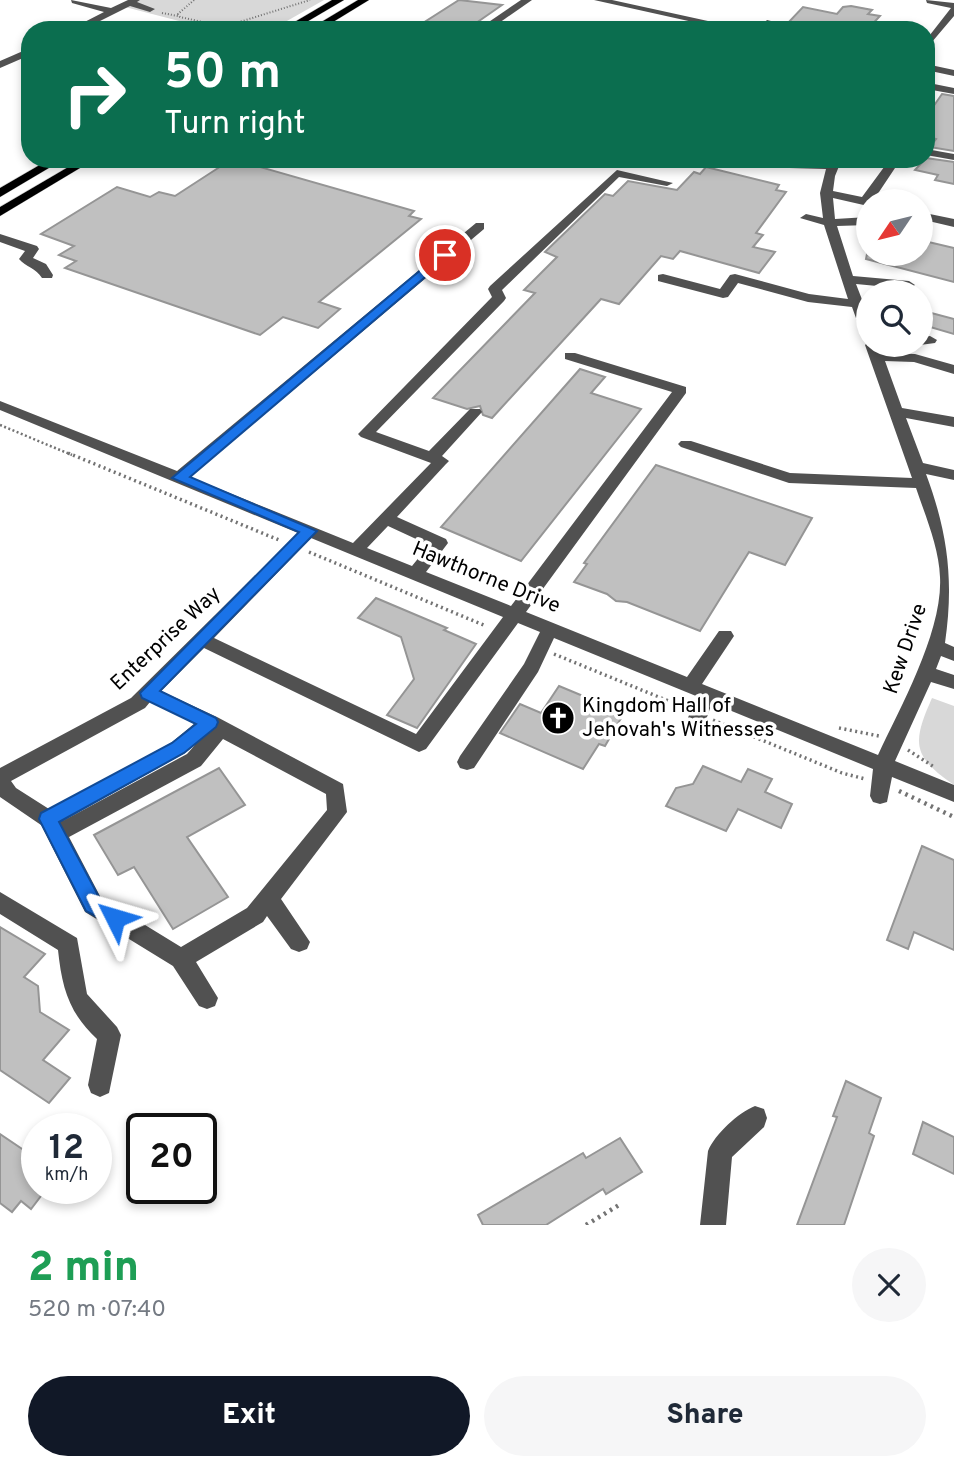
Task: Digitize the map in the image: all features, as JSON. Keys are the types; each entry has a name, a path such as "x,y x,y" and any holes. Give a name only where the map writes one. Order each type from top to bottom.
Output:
{"main road":[{"path":"302,21 339,0"},
{"path":"328,21 364,0"},
{"path":"0,192 43,168"},
{"path":"0,212 75,168"}],"street":[{"path":"496,21 527,0"},
{"path":"599,0 700,21"},
{"path":"75,1 112,11"},
{"path":"92,21 132,1 154,10"},
{"path":"930,1 954,8 935,34"},
{"path":"71,15 92,6"},
{"path":"939,29 954,32"},
{"path":"2,67 21,56"},
{"path":"935,69 954,73"},
{"path":"935,87 954,91"},
{"path":"935,154 954,157"},
{"path":"833,168 826,193 830,223 856,299"},
{"path":"875,189 890,168"},
{"path":"356,550 441,461 366,434 499,298 495,289 617,173 667,183"},
{"path":"826,193 856,199"},
{"path":"806,218 830,223 856,222"},
{"path":"933,218 954,223"},
{"path":"179,478 480,226"},
{"path":"0,237 33,249 25,259 42,267 47,275"},
{"path":"663,278 723,294 735,278 808,298 856,304"},
{"path":"849,280 856,281"},
{"path":"201,639 419,744 681,390 570,356"},
{"name":"Kew Drive","path":"877,357 936,522 952,578 943,621 926,673 881,782"},
{"path":"909,357 954,370"},
{"name":"Hawthorne Drive","path":"0,405 698,690 881,782 954,794"},
{"path":"431,458 475,412"},
{"path":"897,412 934,416 954,422"},
{"path":"687,444 789,478 954,475"},
{"path":"386,519 440,542 415,574"},
{"name":"Enterprise Way","path":"0,779 138,703 309,531"},
{"path":"467,762 532,667 550,629"},
{"path":"697,720 698,690 725,636"},
{"path":"934,647 954,654"},
{"path":"926,673 954,682"},
{"path":"148,693 336,790 337,812 255,915 181,959"},
{"path":"52,826 194,760 215,726"},
{"path":"0,779 9,794 52,826 93,905 181,959 207,998"},
{"path":"268,899 299,942"},
{"path":"0,902 69,945 74,990 80,1009 109,1035 100,1085"},
{"path":"713,1225 720,1151 755,1118"}],"path":[{"path":"180,17 178,14 194,0"},
{"path":"251,21 297,7 310,0"},
{"path":"154,10 198,21"},
{"path":"0,425 277,539"},
{"path":"316,556 501,633"},
{"path":"541,649 697,720 842,773 881,782 954,817"},
{"path":"586,1225 619,1205"}],"shaded area":[{"path":"140,0 324,0 287,21 179,21 125,7"},
{"path":"932,698 954,706 954,785 930,765 920,748 921,726"}],"building":[{"path":"459,0 502,5 479,21 426,21"},
{"path":"803,7 837,14 843,7 872,10 868,14 880,16 875,21 790,21"},
{"path":"942,94 954,96 954,151 935,148 935,104"},
{"path":"935,159 954,162 954,184 935,180 938,175 915,170 935,168"},
{"path":"218,168 264,168 414,211 409,216 421,219 319,302 340,309 318,328 283,317 260,335 65,268 76,261 59,255 74,246 41,234 117,187 150,197 159,192 175,196"},
{"path":"705,168 710,168 779,185 776,190 786,192 756,233 763,235 753,247 775,252 759,273 680,251 673,259 661,256 619,304 601,299 492,418 483,415 480,406 467,409 433,398 535,293 524,290 557,257 545,252 605,194 613,196 628,181 677,190 694,172 700,174"},
{"path":"933,243 954,248 954,282 893,266 933,266"},
{"path":"933,313 954,319 954,334 933,328"},
{"path":"580,369 605,377 591,393 641,409 521,561 441,527"},
{"path":"656,465 812,518 785,565 749,552 700,631 627,602 616,601 607,594 574,582 587,564 584,563"},
{"path":"376,598 447,628 444,630 476,644 417,728 387,715 414,679 401,637 358,618"},
{"name":"Kingdom Hall of Jehovah's Witnesses","path":"559,686 624,713 605,746 599,744 583,769 500,733 520,704 541,713"},
{"path":"703,766 741,782 748,769 772,779 765,792 792,804 781,828 738,809 726,831 666,806 676,788 693,784"},
{"path":"219,768 245,805 187,837 228,897 173,929 134,867 118,875 94,835"},
{"path":"922,846 954,860 954,950 914,932 908,949 887,940"},
{"path":"0,927 45,954 24,977 38,986 40,1012 69,1030 43,1060 70,1078 49,1103 0,1070"},
{"path":"846,1081 881,1098 869,1133 874,1136 844,1225 797,1225 837,1117 833,1116"},
{"path":"923,1122 954,1137 954,1174 913,1154"},
{"path":"0,1134 21,1148 21,1201 12,1212 0,1203"},
{"path":"620,1138 642,1172 606,1194 603,1189 546,1225 483,1225 478,1215 583,1153 586,1158"}],"place":[{"name":"Kingdom Hall of Jehovah's Witnesses","path":"558,718"}],"route":[{"path":"115,918 93,905 48,819 178,748 209,722 148,693 309,531 179,478 445,255"}]}
